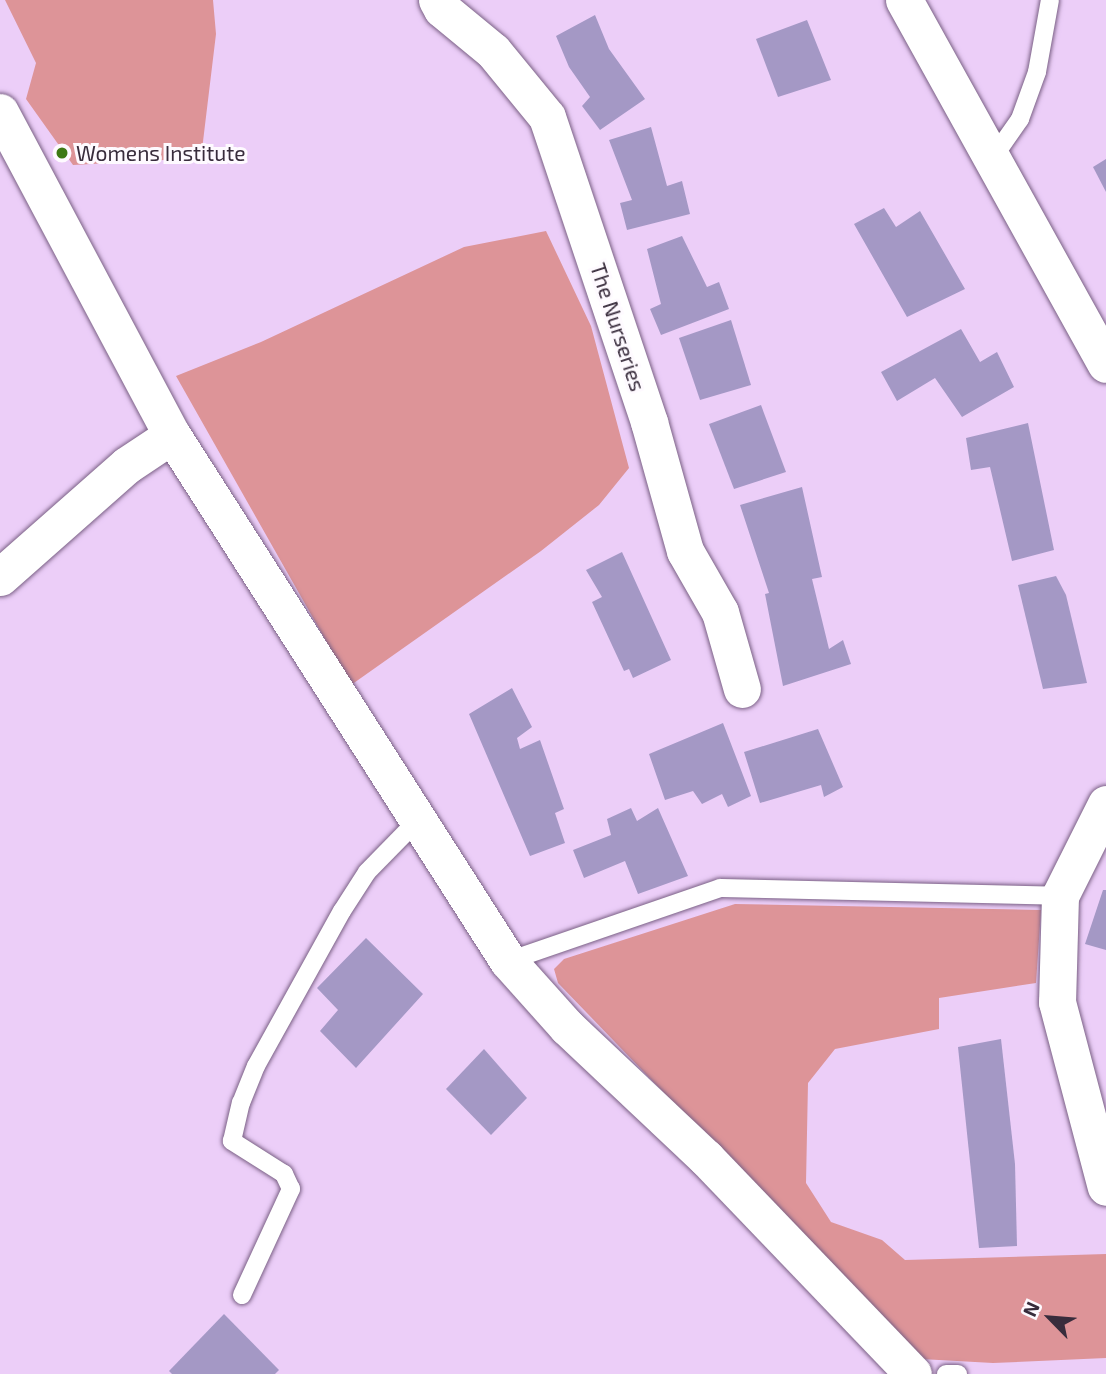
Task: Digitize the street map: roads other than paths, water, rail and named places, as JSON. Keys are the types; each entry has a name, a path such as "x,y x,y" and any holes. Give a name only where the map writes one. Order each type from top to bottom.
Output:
{"street":[{"name":"The Nurseries","path":"437,0 442,9 494,51 547,117 642,397 685,551 720,612 742,689"},
{"path":"904,0 1106,364"},
{"path":"0,112 172,435 508,961 567,1027 706,1158 913,1374"},
{"path":"0,577 127,465 172,435"},
{"path":"1106,804 1060,896 1057,1002 1106,1187"}],"lane":[{"path":"992,159 1020,119 1037,72 1050,0"},
{"path":"242,1295 291,1189 284,1174 232,1142 241,1103 256,1066 342,911 367,872 417,821"},
{"path":"508,961 720,888 1060,896"},
{"path":"946,1374 958,1374"}],"place":[{"name":"Womens Institute","path":"62,153"}]}
